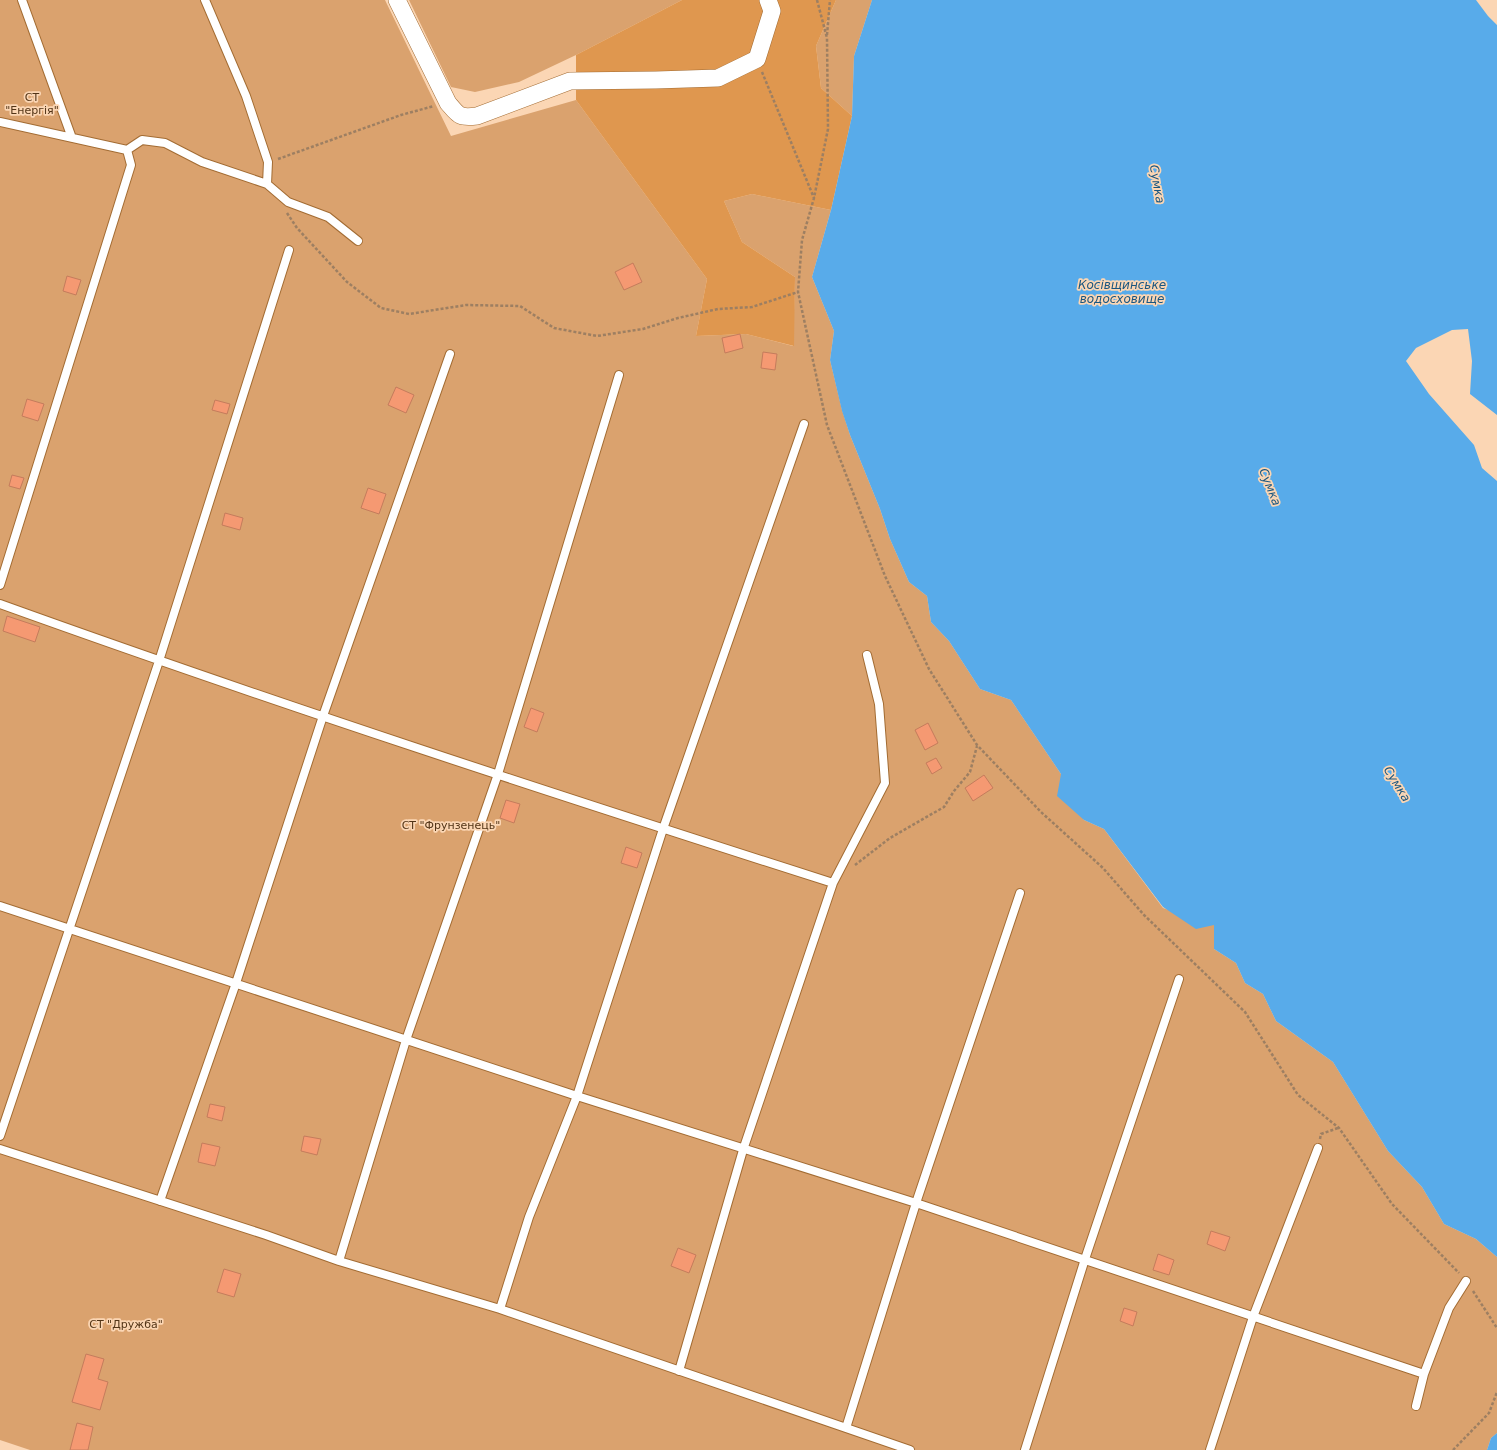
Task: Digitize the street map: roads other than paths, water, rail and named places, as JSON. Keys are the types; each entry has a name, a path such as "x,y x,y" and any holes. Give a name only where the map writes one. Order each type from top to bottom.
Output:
{"street":[{"path":"397,0 448,102 457,114 464,117 477,116 570,81 718,78 757,59 772,11 768,0"}],"lane":[{"path":"22,0 72,138"},
{"path":"205,0 246,96 268,162 267,184"},
{"path":"0,122 127,150 142,140 165,143 202,162 267,184 288,202 328,217 358,240"},
{"path":"0,585 131,165 127,150"},
{"path":"0,1136 159,661 289,250"},
{"path":"160,1201 236,983 323,716 450,354"},
{"path":"339,1261 406,1040 498,774 618,375"},
{"path":"500,1309 529,1217 577,1096 663,828 804,424"},
{"path":"0,604 159,661 323,716 833,883"},
{"path":"679,1371 743,1150 833,883 885,783 879,704 867,655"},
{"path":"846,1428 916,1203 1020,893"},
{"path":"0,906 743,1150 916,1203 1424,1374"},
{"path":"1025,1450 1085,1259 1179,979"},
{"path":"1210,1450 1253,1317 1318,1148"},
{"path":"0,1149 266,1235 339,1261 500,1309 910,1450"},
{"path":"1416,1406 1424,1374 1449,1308 1466,1281"}],"water":[{"name":"Косівщинське водосховище","path":"872,0 1476,0 1497,25 1497,415 1470,394 1472,361 1468,329 1452,330 1416,348 1406,361 1429,394 1474,445 1482,468 1497,481 1497,1257 1476,1239 1444,1224 1422,1187 1388,1151 1333,1062 1276,1021 1263,994 1245,983 1236,963 1214,949 1214,925 1196,929 1163,907 1104,829 1084,820 1057,796 1061,774 1011,700 980,689 949,641 931,622 927,596 909,582 890,539 842,411 830,360 834,331 812,277 831,210 852,116 854,56"},
{"path":"1497,1433 1497,1450 1487,1450 1491,1438"}],"park label":[{"name":"СТ \"Енергія\"","path":"32,103"},
{"name":"СТ \"Фрунзенець\"","path":"451,825"},
{"name":"СТ \"Дружба\"","path":"126,1324"}],"water label":[{"name":"Сумка","path":"1157,184"},
{"name":"Сумка","path":"1270,487"},
{"name":"Сумка","path":"1397,784"}]}
